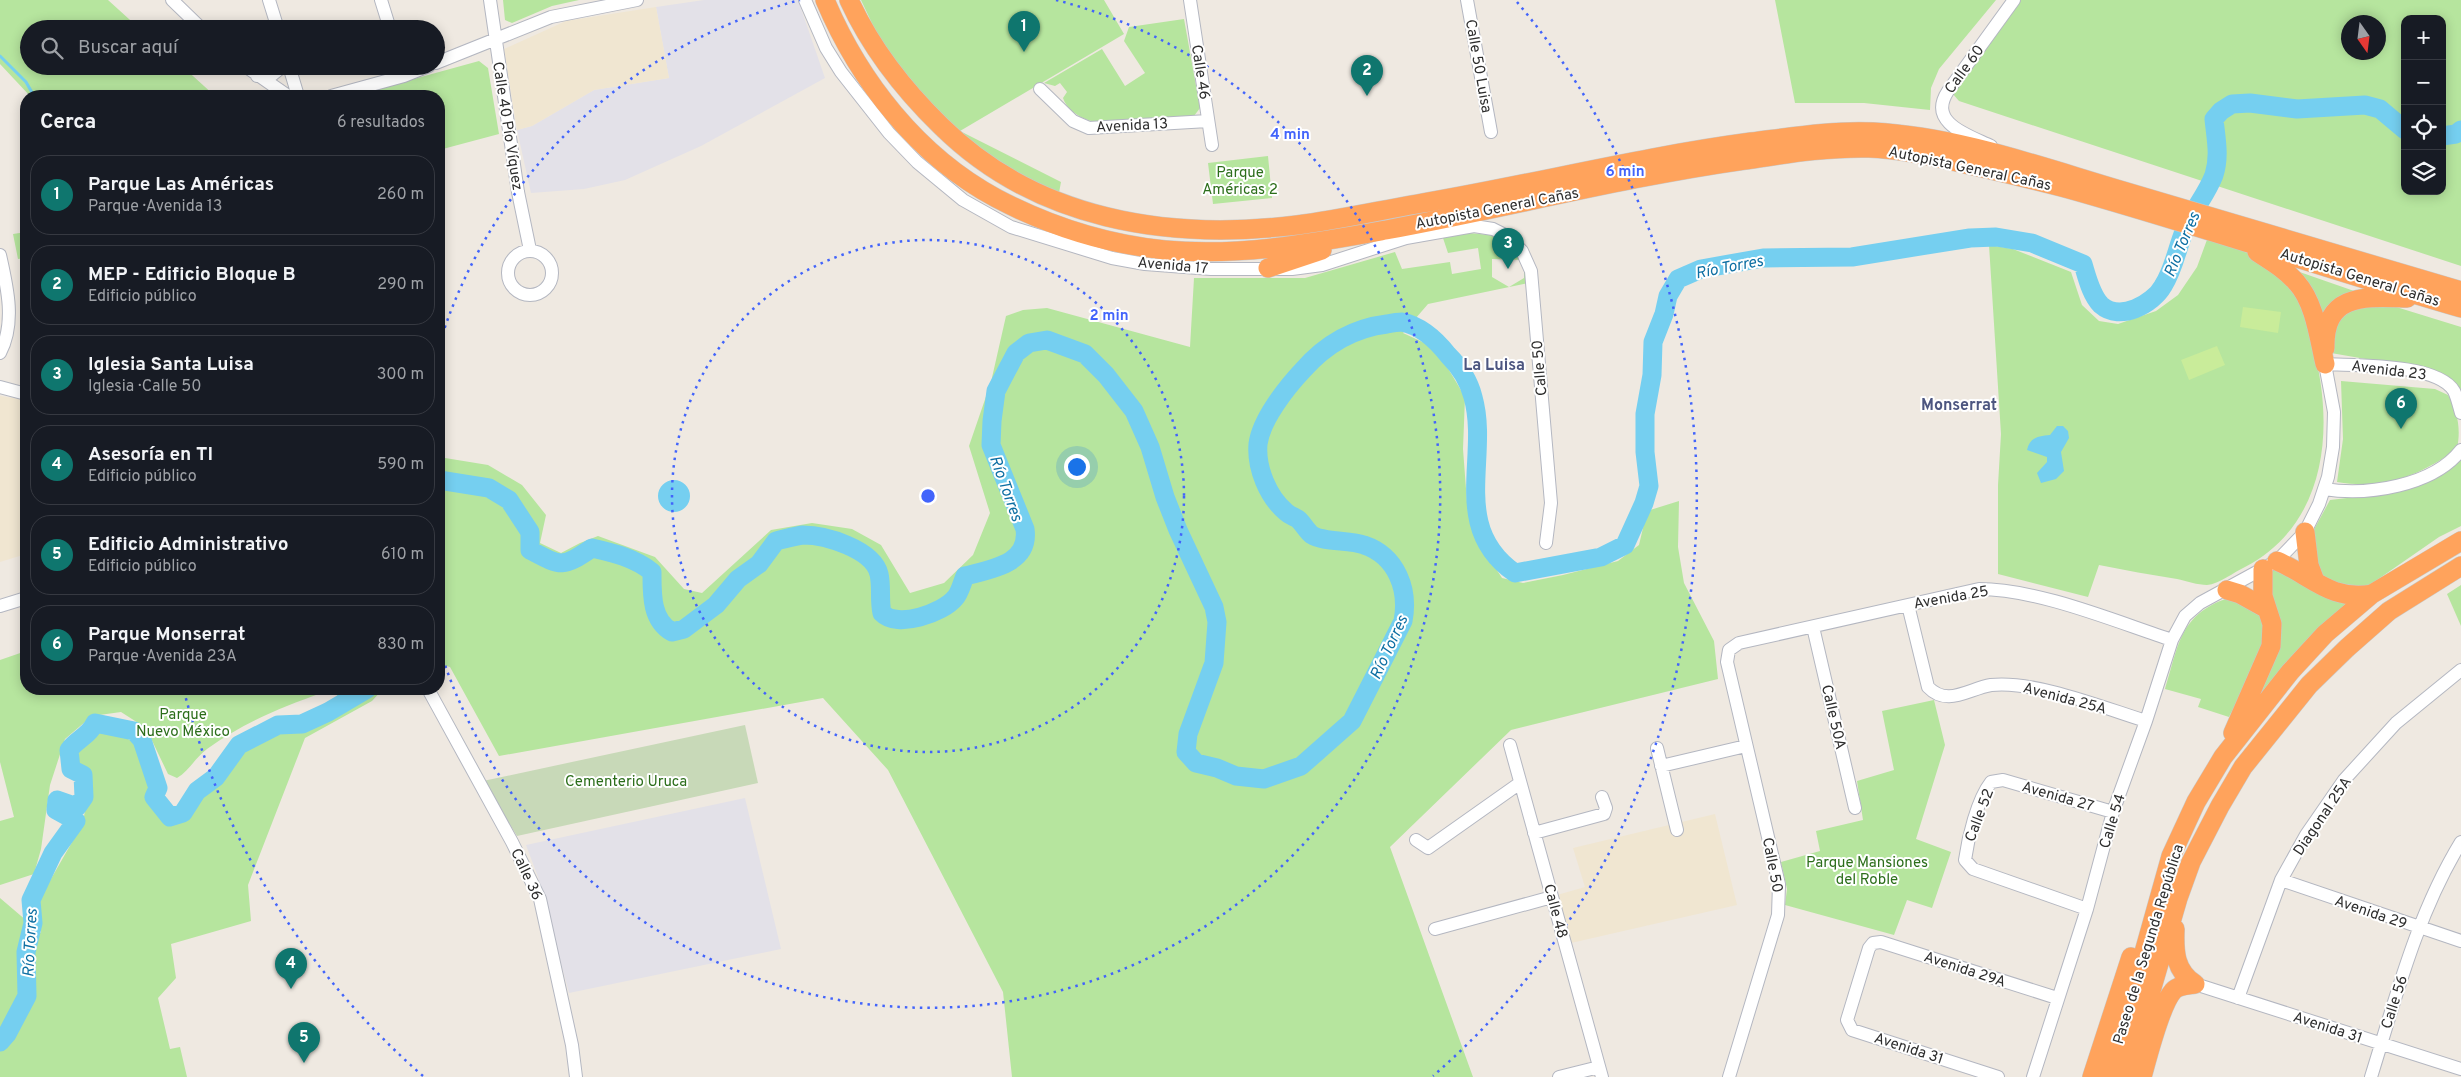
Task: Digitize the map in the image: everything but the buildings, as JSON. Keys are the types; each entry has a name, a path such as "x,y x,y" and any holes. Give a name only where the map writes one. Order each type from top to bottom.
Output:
{"highway":[{"name":"Autopista General Cañas","path":"825,0 848,47 882,100 915,138 946,166 980,189 1032,217 1116,242 1166,250 1251,250 1324,241 1704,165 1804,151 1867,148 1901,150 2172,211"},
{"name":"Autopista General Cañas","path":"849,0 885,63 916,101 961,146 992,168 1037,193 1073,209 1125,222 1196,229 1250,229 1298,225 1443,200 1697,149 1801,135 1866,131 1899,133 1933,139 2023,161 2232,233 2445,303 2461,312"},
{"path":"1268,268 1380,231"},
{"name":"Autopista General Cañas","path":"2232,233 2461,290"},
{"path":"2232,233 2284,269 2299,284 2307,299 2325,364"},
{"path":"2325,364 2326,325 2338,308 2355,299 2445,303"},
{"path":"2305,532 2307,557 2315,581"},
{"name":"Paseo de la Segunda República","path":"2109,1077 2171,856 2196,802 2223,757 2324,634 2372,594 2461,541"},
{"path":"2223,757 2272,646 2272,624 2266,609 2262,583 2270,565 2315,581 2327,590 2342,595 2372,594"},
{"name":"Paseo de la Segunda República","path":"2126,1077 2178,898 2191,862 2242,767 2309,685 2347,648 2389,611 2461,566"},
{"path":"2227,590 2246,597 2266,609"},
{"path":"2092,1077 2142,926 2171,856"},
{"path":"2178,898 2175,940 2177,962 2184,977 2195,984"},
{"path":"2160,1019 2168,934"},
{"path":"2142,1077 2160,1019 2173,991 2179,987 2195,984"}],"street":[{"path":"172,0 193,20"},
{"path":"268,0 275,20"},
{"path":"381,0 387,20"},
{"name":"Calle 40 Pío Víquez","path":"490,0 518,192 530,250"},
{"path":"445,59 552,17 618,2 637,0"},
{"name":"Avenida 17","path":"806,0 826,48 841,72 863,103 900,145 963,200 1011,227 1112,258 1163,266 1211,269 1306,268 1406,238 1474,226"},
{"name":"Calle 46","path":"1190,0 1212,145"},
{"name":"Calle 50 Luisa","path":"1467,0 1491,132"},
{"name":"Calle 60","path":"2014,0 1948,91 1941,105 1943,114 1951,124 2023,161"},
{"path":"257,76 272,75"},
{"path":"292,75 296,90"},
{"path":"348,90 391,75"},
{"path":"257,76 279,90"},
{"name":"Avenida 13","path":"1040,89 1062,113 1073,121 1089,128 1208,121"},
{"name":"Calle 50","path":"1474,226 1493,229 1507,236 1522,251 1531,271 1552,503 1546,543"},
{"path":"0,255 9,314 0,353"},
{"path":"2305,532 2324,489 2333,447 2334,412 2325,364"},
{"name":"Avenida 23","path":"2325,364 2394,368 2431,374 2444,381 2454,391 2461,413"},
{"path":"0,387 20,392"},
{"path":"2324,489 2338,491 2388,488 2415,480 2442,467 2461,450"},
{"name":"Calle 54","path":"2033,1077 2087,908 2114,812 2172,640 2185,616 2200,603 2270,565 2305,532"},
{"name":"Avenida 25","path":"1729,650 1738,643 1979,589 2005,589 2085,611 2172,640"},
{"path":"0,606 20,600"},
{"name":"Avenida 25A","path":"1908,605 1928,687 1935,695 1945,698 1991,686 2025,685 2146,721"},
{"name":"Calle 50A","path":"1813,626 1855,808"},
{"name":"Calle 50","path":"1729,650 1727,662 1779,884 1780,898 1778,915 1729,1077"},
{"name":"Diagonal 25A","path":"2238,998 2282,880 2306,835 2344,780 2396,723 2460,670"},
{"name":"Calle 36","path":"431,695 512,842 540,899 572,1045 576,1077"},
{"name":"Calle 48","path":"1510,745 1600,1072"},
{"path":"1661,766 1746,746"},
{"path":"1657,748 1677,830"},
{"name":"Avenida 27","path":"2003,780 2114,812"},
{"name":"Calle 52","path":"2003,780 1991,782 1984,791 1966,848 1965,860 1973,869 2087,908"},
{"path":"1416,840 1428,848 1520,783"},
{"path":"1534,833 1604,814 1606,808 1602,797"},
{"path":"2418,928 2442,874 2461,842"},
{"name":"Avenida 29","path":"2282,880 2418,928 2461,941"},
{"path":"1435,929 1552,897"},
{"name":"Calle 56","path":"2370,1077 2418,928"},
{"name":"Avenida 29A","path":"1848,1026 1847,1020 1869,948 1873,943 1881,942 2057,998"},
{"name":"Avenida 31","path":"2195,984 2461,1069"},
{"name":"Avenida 31","path":"1848,1026 1852,1030 1998,1077"},
{"path":"1559,1077 1600,1072"}],"shaded area":[{"path":"704,0 798,0 825,78 701,146 625,180 584,189 531,193 517,130 532,126 594,90 669,78 656,7"},
{"path":"656,7 669,78 594,90 532,126 517,130 504,49 566,21"},
{"path":"0,396 20,399 20,556 0,562"},
{"path":"745,798 781,949 569,993 538,877 526,845"},
{"path":"1715,814 1737,905 1571,943 1557,895 1585,887 1573,848"}],"green space":[{"path":"0,0 108,0 130,20 20,20 20,75 192,75 208,90 24,90 0,64"},
{"path":"503,0 579,0 552,6 512,23 505,20"},
{"path":"861,0 1104,0 1124,34 960,131 1061,182 1058,198 958,135 902,73 877,34"},
{"path":"1775,0 1996,0 1939,69 1931,88 1930,110 1864,103 1795,103"},
{"path":"2021,0 2461,0 2461,266 1959,101 1952,93"},
{"path":"1184,19 1200,108 1194,116 1109,123 1097,122 1080,117 1070,109 1063,98 1067,92 1060,83 1055,86 1044,83 1102,49 1125,86 1145,73 1124,41 1129,27"},
{"path":"479,61 488,68 499,134 445,148 445,90 374,90 428,75 445,75 445,70"},
{"name":"Parque Américas 2","path":"1268,156 1272,198 1213,204 1208,163"},
{"path":"20,233 20,259 18,259 13,234"},
{"path":"1469,233 1490,235 1500,239 1524,260 1492,259 1492,277 1509,287 1428,304 1403,333 1429,345 1449,370 1465,397 1463,449 1467,502 1482,547 1502,578 1523,583 1563,575 1618,561 1639,545 1647,511 1679,501 1678,547 1684,583 1714,641 1718,679 1511,730 1390,847 1473,1077 1012,1077 1003,992 888,770 823,698 499,756 450,667 445,666 445,458 488,465 522,485 546,515 540,543 561,553 598,536 655,557 684,589 702,593 771,530 812,523 852,529 881,545 910,593 944,583 973,555 990,513 969,446 991,382 1006,316 1023,310 1047,308 1190,347 1194,278 1305,278 1395,252 1402,269 1450,262 1452,274 1481,269 1478,248 1448,253 1443,238"},
{"path":"2208,237 2248,253 2277,271 2290,285 2307,325 2319,374 2323,406 2323,438 2319,469 2309,498 2294,525 2273,548 2226,578 2207,585 2099,565 2088,597 1998,574 1998,485 2001,434 1989,245 2013,249 2071,272 2082,305 2099,321 2118,324 2156,311 2178,295 2197,267"},
{"path":"1524,260 1528,283 1509,287 1524,278"},
{"path":"2291,269 2357,292 2322,335"},
{"path":"2380,302 2461,327 2461,394 2449,377 2435,371 2331,353 2334,327 2341,314"},
{"path":"2243,307 2281,312 2278,333 2240,327"},
{"path":"2217,346 2225,365 2189,380 2181,360"},
{"path":"2341,381 2435,389 2448,395 2458,421 2457,449 2429,467 2400,479 2370,484 2337,482 2343,439"},
{"path":"2461,454 2461,526 2439,537 2364,589 2327,581 2316,564 2311,535 2330,500 2364,496"},
{"path":"2275,565 2356,604 2247,710 2273,614 2269,571"},
{"path":"2461,585 2461,626 2447,594"},
{"path":"2228,598 2253,609 2261,620 2264,633 2263,648 2258,663 2229,717 2198,707 2201,699 2165,689 2183,633 2199,613"},
{"name":"Parque Nuevo México","path":"20,653 20,695 316,695 249,723 221,739 199,756 177,778 168,774 146,728 121,712 92,716 65,739 50,785 41,849 34,874 0,885 0,821 14,817 0,762 0,660"},
{"path":"337,695 378,695 372,701 305,738 248,885 251,921 171,944 176,978 158,998 170,1049 180,1047 187,1077 0,1077 0,898 41,933 40,898 83,823 90,778 75,763 76,750 100,730 125,737 132,742 142,753 153,786 147,795 169,822 183,818 243,750 280,731 303,728 346,707"},
{"name":"Parque Mansiones del Roble","path":"1934,700 1945,745 1916,839 1951,852 1932,908 1907,900 1894,935 1785,905 1787,889 1781,862 1820,851 1816,831 1863,820 1857,781 1894,770 1882,711"},
{"name":"Cementerio Uruca","path":"745,725 758,783 517,836 483,781"}],"water":[{"path":"2057,426 2063,426 2068,431 2069,438 2061,452 2064,471 2056,479 2041,483 2037,473 2047,462 2047,457 2027,450 2028,446 2030,442 2039,437 2050,435"},
{"path":"674,480 680,481 685,485 689,490 689,502 685,507 680,511 674,512 668,511 663,507 659,502 658,496 659,490 663,485 668,481"}],"waterway":[{"path":"0,56 26,82 31,90"},
{"name":"Río Torres","path":"445,481 489,488 509,500 530,532 530,550 549,560 562,563 568,562 592,548 639,563 652,572 656,614 665,627 672,632 684,629 716,605 738,579 759,564 776,541 803,535 823,538 847,545 868,557 875,565 879,574 882,613 889,618 898,620 920,617 931,614 949,604 958,593 965,576 1007,563 1021,550 1025,541 1025,529 991,445 992,421 996,391 1016,353 1029,343 1047,340 1085,354 1106,375 1134,411 1150,447 1165,497 1178,530 1214,607 1217,622 1214,663 1188,734 1186,752 1196,763 1217,768 1236,776 1264,779 1301,766 1352,721 1403,621 1404,598 1402,586 1398,576 1385,557 1364,545 1323,539 1312,535 1299,520 1280,506 1274,498 1264,481 1259,463 1258,444 1260,435 1275,405 1296,377 1321,353 1341,339 1363,329 1402,322 1416,327 1428,335 1439,344 1460,369 1471,391 1477,420 1477,513 1483,535 1495,555 1515,573 1601,557 1625,545 1644,503 1649,486 1645,452 1645,414 1652,375 1653,342 1664,314 1668,296 1678,279 1701,269 1763,258 1852,257 1970,238 1996,237 2032,243 2083,264 2092,291 2101,305 2117,312 2126,311 2135,309 2152,299 2167,279 2188,222 2208,189 2214,175 2217,154 2214,119 2221,111 2232,104 2250,103 2297,109 2365,105 2380,109 2401,127"},
{"name":"Río Torres","path":"2446,135 2456,134 2461,130"},
{"name":"Río Torres","path":"0,1042 7,1034 27,996 26,952 33,923 31,900 53,853 76,821 56,810 57,800 77,807 84,797 83,775 71,769 69,750 90,731 95,723 134,731 142,740 158,788 154,797 170,817 183,813 197,791 216,777 239,745 278,725 302,724 328,712 357,695"}],"place":[{"name":"Parque Las Américas","path":"1024,52"},
{"name":"MEP - Edificio Bloque B","path":"1367,96"},
{"name":"Iglesia Santa Luisa","path":"1508,269"},
{"name":"Parque Monserrat","path":"2401,429"},
{"name":"Asesoría en TI","path":"291,989"},
{"name":"Edificio Administrativo","path":"304,1063"}],"district":[{"name":"La Luisa","path":"1494,364"},
{"name":"Monserrat","path":"1959,404"}]}
